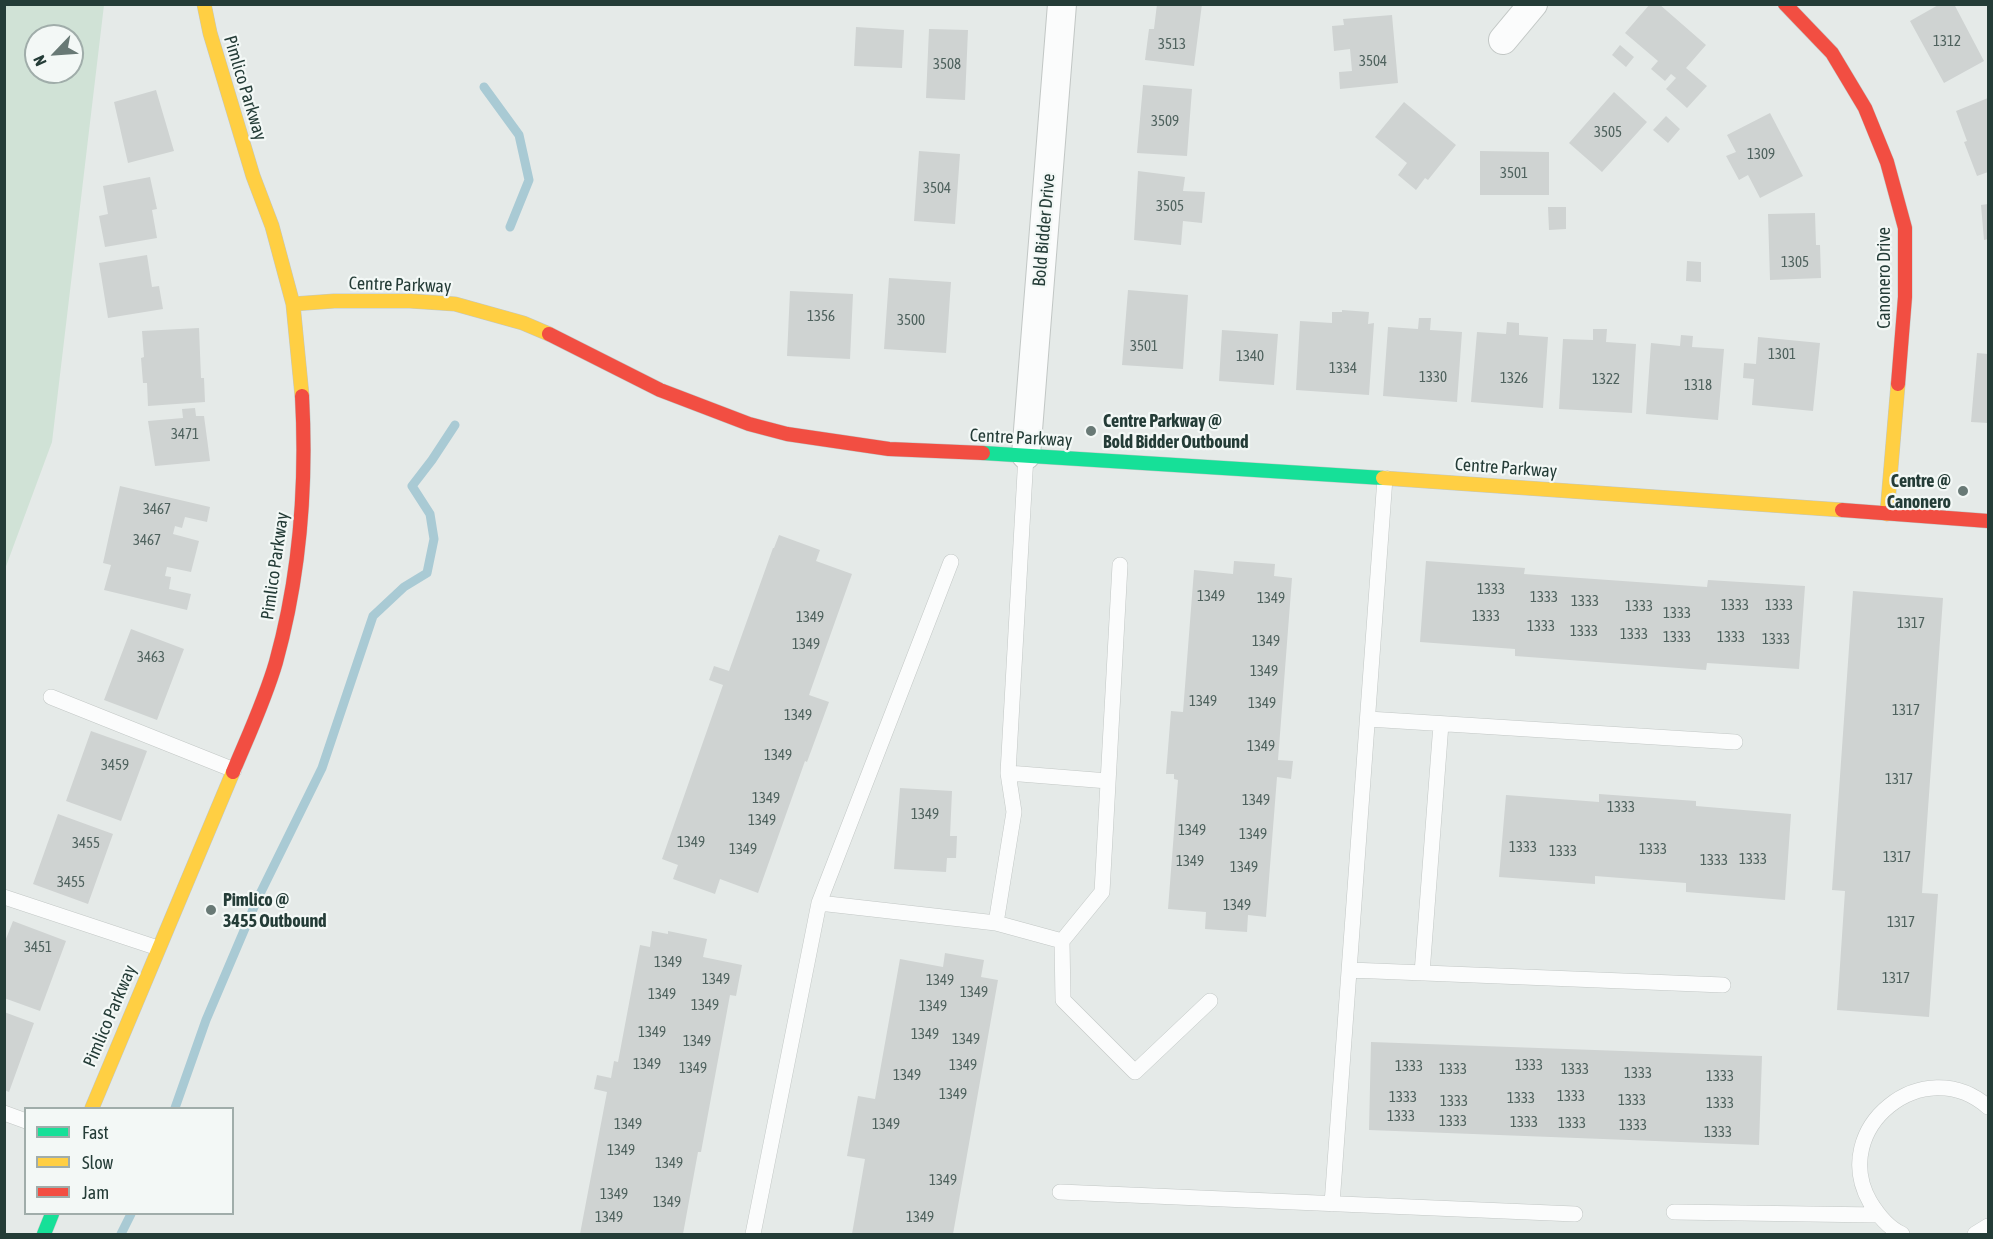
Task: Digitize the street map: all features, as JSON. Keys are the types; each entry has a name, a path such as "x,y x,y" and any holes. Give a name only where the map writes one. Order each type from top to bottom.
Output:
{"street":[{"name":"Pimlico Parkway","path":"92,1107 258,712 275,664 296,572 304,484 304,426 301,371 293,304 272,226 253,176 210,33 204,4"},
{"name":"Bold Bidder Drive","path":"1026,455 1062,4"},
{"path":"1503,40 1533,4"},
{"name":"Canonero Drive","path":"1785,4 1832,53 1865,108 1887,162 1905,228 1905,297 1887,514"},
{"name":"Centre Parkway","path":"293,304 334,301 410,301 455,304 523,323 560,339 660,390 749,424 787,434 889,449 1026,455 1385,478 1989,521"},
{"path":"44,1234 52,1215"}],"lane":[{"path":"996,923 1014,812 1008,772 1026,455"},
{"path":"1332,1204 1385,478"},
{"path":"753,1234 819,903 951,562"},
{"path":"1120,565 1102,892 1062,941 1063,1000 1135,1072 1210,1001"},
{"path":"51,698 234,770"},
{"path":"1368,719 1735,742"},
{"path":"1422,973 1441,724"},
{"path":"1008,772 1108,781"},
{"path":"4,897 158,948"},
{"path":"819,903 996,923 1062,941"},
{"path":"1350,970 1723,985"},
{"path":"1902,1234 1895,1231 1877,1215 1864,1191 1860,1164 1865,1137 1879,1114 1900,1097 1925,1088 1953,1088 1978,1098 1989,1107"},
{"path":"4,1113 24,1120"},
{"path":"1060,1192 1575,1214"},
{"path":"1674,1212 1877,1215"},
{"path":"1975,1234 1989,1226"}],"green space":[{"path":"5,4 104,5 52,442 5,569"}],"building":[{"path":"1157,4 1202,4 1194,66 1145,60 1149,29 1154,29"},
{"path":"1650,4 1659,4 1706,45 1686,68 1707,86 1687,108 1666,89 1676,78 1671,74 1665,81 1651,69 1658,61 1625,33"},
{"path":"1940,4 1954,4 1984,61 1944,83 1910,21"},
{"path":"1392,15 1398,83 1340,89 1339,72 1352,71 1350,49 1334,51 1332,26 1344,25 1343,19"},
{"path":"856,27 904,30 902,68 854,66"},
{"path":"929,29 968,30 965,100 926,98"},
{"path":"1620,45 1634,57 1626,67 1612,55"},
{"path":"1143,85 1192,89 1187,156 1137,153"},
{"path":"156,90 174,151 128,163 114,102"},
{"path":"1614,92 1647,122 1602,172 1569,143"},
{"path":"1988,98 1988,172 1977,176 1964,142 1967,141 1956,111"},
{"path":"1404,102 1456,145 1428,180 1425,178 1416,190 1398,175 1407,163 1375,137"},
{"path":"1770,113 1803,176 1760,198 1748,175 1739,180 1726,156 1736,152 1727,135"},
{"path":"1666,116 1680,129 1668,143 1653,130"},
{"path":"919,151 960,154 955,224 914,221"},
{"path":"1480,151 1549,152 1549,195 1480,195"},
{"path":"1138,171 1185,177 1183,191 1205,192 1202,223 1183,221 1181,245 1134,240"},
{"path":"150,177 157,209 152,210 157,238 105,247 99,216 108,214 103,186"},
{"path":"1988,204 1988,239 1984,240 1981,205"},
{"path":"1548,207 1566,207 1566,229 1549,230"},
{"path":"1815,213 1816,245 1820,245 1821,278 1770,280 1768,214"},
{"path":"147,255 152,287 159,286 163,309 108,318 99,263"},
{"path":"1687,261 1701,262 1701,282 1686,281"},
{"path":"889,278 951,282 946,353 884,349"},
{"path":"1128,290 1188,295 1183,369 1122,365"},
{"path":"790,291 853,294 850,359 787,356"},
{"path":"1342,310 1369,312 1368,324 1374,323 1369,395 1296,390 1300,321 1332,323 1332,312 1342,312"},
{"path":"1419,318 1431,318 1430,330 1462,332 1457,402 1383,396 1388,327 1418,329"},
{"path":"1507,322 1519,323 1519,335 1548,337 1543,408 1471,402 1477,332 1506,334"},
{"path":"199,328 201,378 204,378 205,402 148,406 147,383 143,383 141,358 144,357 142,331"},
{"path":"1593,329 1607,329 1606,342 1636,344 1632,413 1559,409 1563,339 1593,340"},
{"path":"1222,330 1278,334 1274,385 1219,381"},
{"path":"1681,335 1693,336 1692,347 1724,349 1718,420 1646,414 1651,343 1680,346"},
{"path":"1758,337 1820,343 1813,411 1752,405 1754,379 1743,378 1744,363 1756,364"},
{"path":"1977,353 1988,354 1988,423 1971,422"},
{"path":"195,408 196,416 204,416 210,461 155,466 148,421 183,418 182,409"},
{"path":"120,486 210,507 207,522 185,517 182,528 175,526 173,534 199,541 191,572 167,567 165,576 171,577 169,589 191,594 187,610 104,590 111,565 103,563"},
{"path":"779,535 820,550 816,561 852,574 809,695 829,702 807,762 805,761 758,893 720,879 715,894 673,879 678,865 662,859 723,685 709,680 714,666 729,671"},
{"path":"1234,561 1275,564 1274,576 1292,578 1278,760 1293,761 1291,779 1277,777 1266,917 1248,915 1247,932 1205,929 1206,912 1168,909 1178,780 1174,779 1174,774 1166,774 1171,711 1183,712 1194,570 1233,574"},
{"path":"1426,561 1525,568 1524,574 1707,587 1708,580 1805,586 1799,669 1707,663 1706,670 1515,656 1515,649 1420,642"},
{"path":"1853,591 1943,598 1922,893 1938,894 1929,1017 1837,1010 1845,891 1832,890"},
{"path":"131,629 184,649 157,720 104,700"},
{"path":"91,731 147,751 121,821 66,801"},
{"path":"900,788 952,791 950,836 957,836 956,858 947,858 946,872 894,869"},
{"path":"1599,794 1696,801 1696,806 1791,814 1785,900 1686,892 1686,883 1595,876 1595,884 1499,877 1506,795 1599,802"},
{"path":"58,814 113,834 88,904 33,884"},
{"path":"13,921 66,941 40,1011 4,998 4,944"},
{"path":"652,931 668,934 668,931 707,939 703,957 742,965 736,996 730,995 701,1152 698,1152 683,1234 580,1234 607,1092 594,1089 597,1075 611,1078 614,1061 618,1062 640,945 650,947"},
{"path":"945,953 984,960 981,977 998,980 953,1234 852,1234 865,1159 847,1156 858,1096 875,1099 900,959 943,967"},
{"path":"4,1012 34,1023 9,1092 4,1090"},
{"path":"1371,1042 1762,1056 1759,1145 1369,1130"}],"waterway":[{"path":"484,87 519,135 529,180 510,227"},
{"path":"175,1107 206,1020 257,900 322,768 373,616 404,587 427,573 434,539 430,514 412,486 455,425"},
{"path":"121,1234 130,1215"}],"traffic: fast":[{"path":"983,453 1383,478"},
{"path":"44,1234 52,1215"}],"traffic: slow":[{"path":"204,4 210,33 253,176 272,226 293,304 302,396"},
{"path":"293,304 334,301 410,301 455,304 523,323 549,334"},
{"path":"1887,514 1898,384"},
{"path":"1383,478 1842,510"},
{"path":"92,1107 233,772"}],"traffic: jam":[{"path":"1785,4 1832,53 1865,108 1887,162 1905,228 1905,297 1898,384"},
{"path":"549,334 660,390 749,424 787,434 889,449 983,453"},
{"path":"233,772 272,676 291,596 302,497 302,396"},
{"path":"1842,510 1988,521"}],"place":[{"name":"Centre Parkway @ Bold Bidder Outbound","path":"1091,431"},
{"name":"Centre @ Canonero","path":"1963,491"},
{"name":"Pimlico @ 3455 Outbound","path":"211,910"}]}
